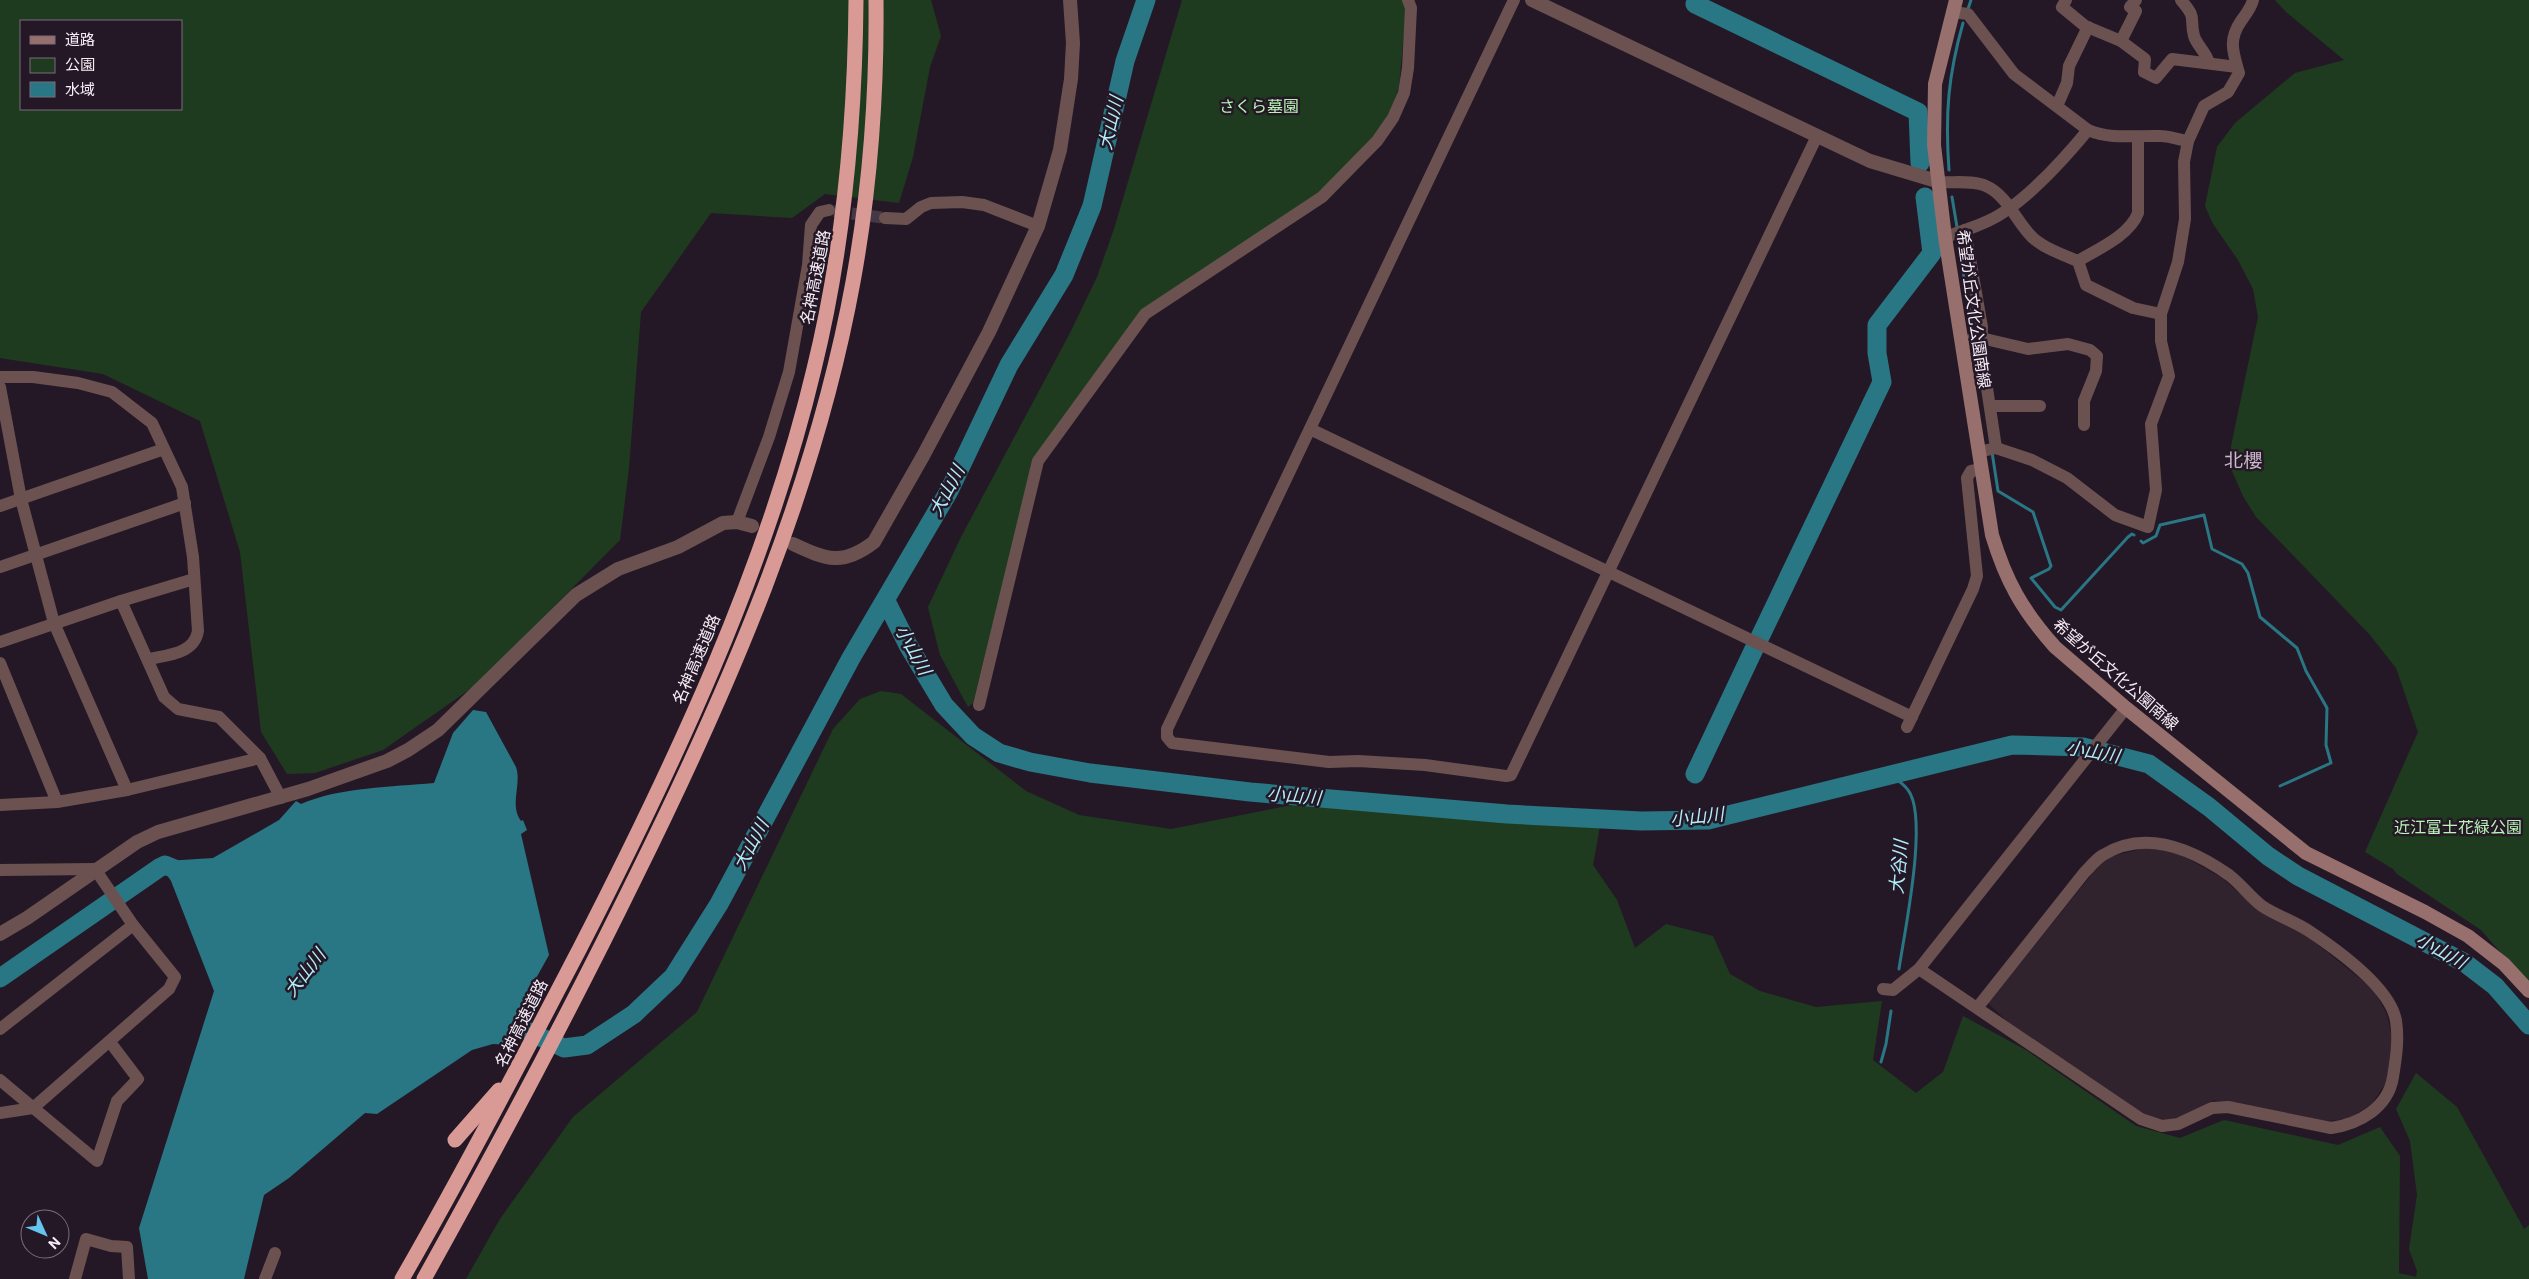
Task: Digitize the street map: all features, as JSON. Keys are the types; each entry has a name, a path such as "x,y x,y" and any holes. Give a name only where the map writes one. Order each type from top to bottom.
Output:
{"highway":[{"name":"名神高速道路","path":"402,1279 466,1166 606,897 676,750 745,586 793,447 814,370 834,278 846,203 854,118 856,0"},
{"path":"424,1279 543,1061 652,843 728,677 781,539 810,452 832,375 850,292 864,206 873,119 876,0"},
{"path":"456,1140 504,1083 526,1053"},
{"path":"434,1279 493,1154"}],"main road":[{"name":"希望が丘文化公園南線","path":"1954,6 1935,84 1934,145 1940,182 1945,237 1992,535 2002,569 2014,594 2031,620 2054,646 2126,708 2306,853 2468,936 2504,964 2529,991"}],"street":[{"path":"793,544 822,558 834,559 862,551 874,542 923,456 989,332 1038,226 1060,150 1071,79 1070,0"},
{"path":"979,705 1038,461 1145,314 1322,197 1377,142 1394,118 1404,93 1408,68 1411,8 1408,0"},
{"path":"1514,0 1167,729 1166,737 1172,743 1329,762 1358,761 1425,765 1506,776 1511,775 1817,136"},
{"path":"1532,0 1870,161 1940,182 1988,186 2033,238 2054,251 2078,261 2086,285 2133,308 2161,314"},
{"path":"2066,0 2062,7 2088,27 2121,40 2144,59 2144,72 2156,78 2172,59 2237,66"},
{"path":"2121,40 2136,11 2130,7 2136,0"},
{"path":"2181,0 2193,14 2194,37 2206,52 2209,63"},
{"path":"1978,452 1996,448 2049,468 2067,478 2115,515 2148,527 2156,490 2151,424 2169,376 2161,341 2161,314 2178,262 2185,219 2184,162 2188,141 2204,106 2228,92 2239,73 2231,48 2238,26 2252,6 2252,0"},
{"path":"1954,6 1968,14 2014,74 2088,130 2096,134 2138,138 2162,136 2188,141"},
{"path":"2057,106 2067,83 2070,66 2088,27"},
{"path":"1945,237 1989,220 2008,208 2066,157 2088,130"},
{"path":"2078,261 2113,240 2136,220 2138,212 2138,138"},
{"path":"885,218 906,219 921,207 931,203 962,202 984,205 1038,226"},
{"path":"738,522 770,437 789,372 808,265 811,225 820,212 830,210"},
{"path":"1965,230 1982,327 1996,448"},
{"path":"1961,342 1982,338 2028,349 2068,344 2090,350 2097,356 2096,371 2084,401 2084,426"},
{"path":"0,376 33,376 78,383 112,392 152,423 182,487 194,579 198,631 196,639 184,651 149,659"},
{"path":"0,387 21,499 54,623 127,790"},
{"path":"1990,406 2040,406"},
{"path":"1310,429 1608,572 1910,722 1974,589 1978,576 1967,478 1971,471 1981,470"},
{"path":"0,506 164,449"},
{"path":"0,567 185,503"},
{"path":"0,934 137,842 158,832 281,798 387,761 408,750 438,730 560,610 589,586 618,569 678,546 723,523 738,522 752,526"},
{"path":"0,642 121,601 194,579"},
{"path":"121,601 149,659 164,697 178,709 219,717 260,758 281,798"},
{"path":"0,663 58,802"},
{"path":"1883,989 1893,990 1919,968 2126,708"},
{"path":"0,805 58,802 127,790 260,758"},
{"path":"1919,968 1976,1008 2141,1119 2162,1126 2178,1124 2212,1108 2228,1107 2331,1128 2348,1125 2375,1110 2386,1098 2392,1084 2398,1038 2396,1018 2388,999 2376,983 2308,931 2260,905 2230,876 2216,867 2182,848 2155,842 2129,844 2102,855 2084,873 1976,1008"},
{"path":"0,870 95,870"},
{"path":"0,1113 33,1108 46,1094 110,1042 169,990 175,977 133,925 95,870"},
{"path":"0,1029 133,925"},
{"path":"0,1080 97,1161 118,1101 138,1079 110,1042"},
{"path":"75,1279 86,1239 111,1246 127,1247 129,1279"},
{"path":"265,1279 275,1253"}],"shaded area":[{"path":"2149,847 2180,854 2222,878 2260,911 2306,935 2374,990 2387,1015 2392,1038 2387,1081 2371,1105 2347,1119 2327,1121 2214,1100 2181,1117 2165,1120 2144,1114 2013,1027 1988,1003 2105,858"}],"green space":[{"path":"0,0 931,0 941,36 930,67 913,157 899,203 825,194 792,218 711,213 641,312 629,468 620,540 476,685 383,750 315,773 287,774 261,732 240,552 200,421 103,374 0,358"},
{"name":"さくら墓園","path":"1182,0 1403,0 1406,10 1399,87 1390,113 1375,135 1320,192 1140,313 1034,460 973,703 968,707 940,655 928,607 961,537 1070,333 1097,277 1114,229"},
{"name":"近江富士花緑公園","path":"2275,0 2529,0 2529,985 2481,930 2397,874 2393,869 2365,852 2418,732 2396,668 2370,635 2256,517 2243,496 2232,471 2231,446 2258,317 2253,289 2238,260 2213,224 2205,206 2217,147 2235,123 2295,73 2344,60 2286,12"},
{"path":"881,691 901,694 1026,791 1079,815 1171,829 1302,803 1600,826 1593,865 1617,900 1635,948 1666,924 1713,936 1730,974 1760,991 1816,1007 1882,1001 1873,1060 1916,1093 1943,1072 1963,1016 2026,1050 2136,1126 2180,1138 2224,1120 2338,1145 2380,1127 2400,1156 2399,1273 2416,1277 2417,1271 2409,1249 2417,1195 2410,1141 2396,1109 2416,1073 2457,1107 2524,1229 2529,1225 2529,1279 466,1279 500,1219 573,1117 697,1012 833,729 860,699"}],"water":[{"path":"473,710 486,712 516,767 518,780 516,808 527,830 521,834 549,955 525,998 525,1004 530,1009 511,1045 493,1044 472,1050 377,1114 365,1113 289,1178 264,1195 244,1279 148,1279 139,1228 214,991 171,881 163,869 166,861 213,858 279,820 296,801 301,804 316,798 349,791 434,783 453,733"}],"waterway":[{"name":"大山川","path":"502,1011 521,1028 564,1048 587,1045 634,1014 673,977 719,904 851,658 949,491 1009,365 1064,275 1092,206 1125,61 1146,0"},
{"path":"1697,0 1695,4 1918,112 1920,163"},
{"path":"1968,9 1971,0"},
{"path":"1949,170 1947,131 1949,96 1954,61 1963,23"},
{"path":"1760,637 1882,382 1877,353 1877,325 1932,253 1925,197"},
{"path":"1952,197 1957,227"},
{"path":"1958,239 1973,333"},
{"path":"1992,452 1998,491 2033,512 2051,566 2049,569 2031,578 2055,607 2061,610 2128,537 2132,534 2134,535"},
{"path":"2141,541 2143,543 2156,536 2160,525 2204,515 2212,549 2242,564 2248,573 2260,617 2297,648 2306,671 2327,708 2326,745 2331,763 2280,786"},
{"name":"小山川","path":"886,601 908,645 944,705 973,736 999,753 1030,762 1090,773 1250,792 1507,814 1641,821 1708,820 2012,745 2083,747 2149,764 2209,807 2268,856 2298,876 2465,963 2495,986 2529,1025"},
{"path":"1695,774 1754,649"},
{"name":"大谷川","path":"1890,775 1908,790 1914,804 1916,824 1916,849 1910,904 1899,969"},
{"path":"0,978 159,868 165,865 187,874"},
{"name":"大谷川","path":"1881,1062 1891,1011"}],"tunnel":[{"path":"834,211 885,218"}],"district":[{"name":"北櫻","path":"2243,460"}]}
